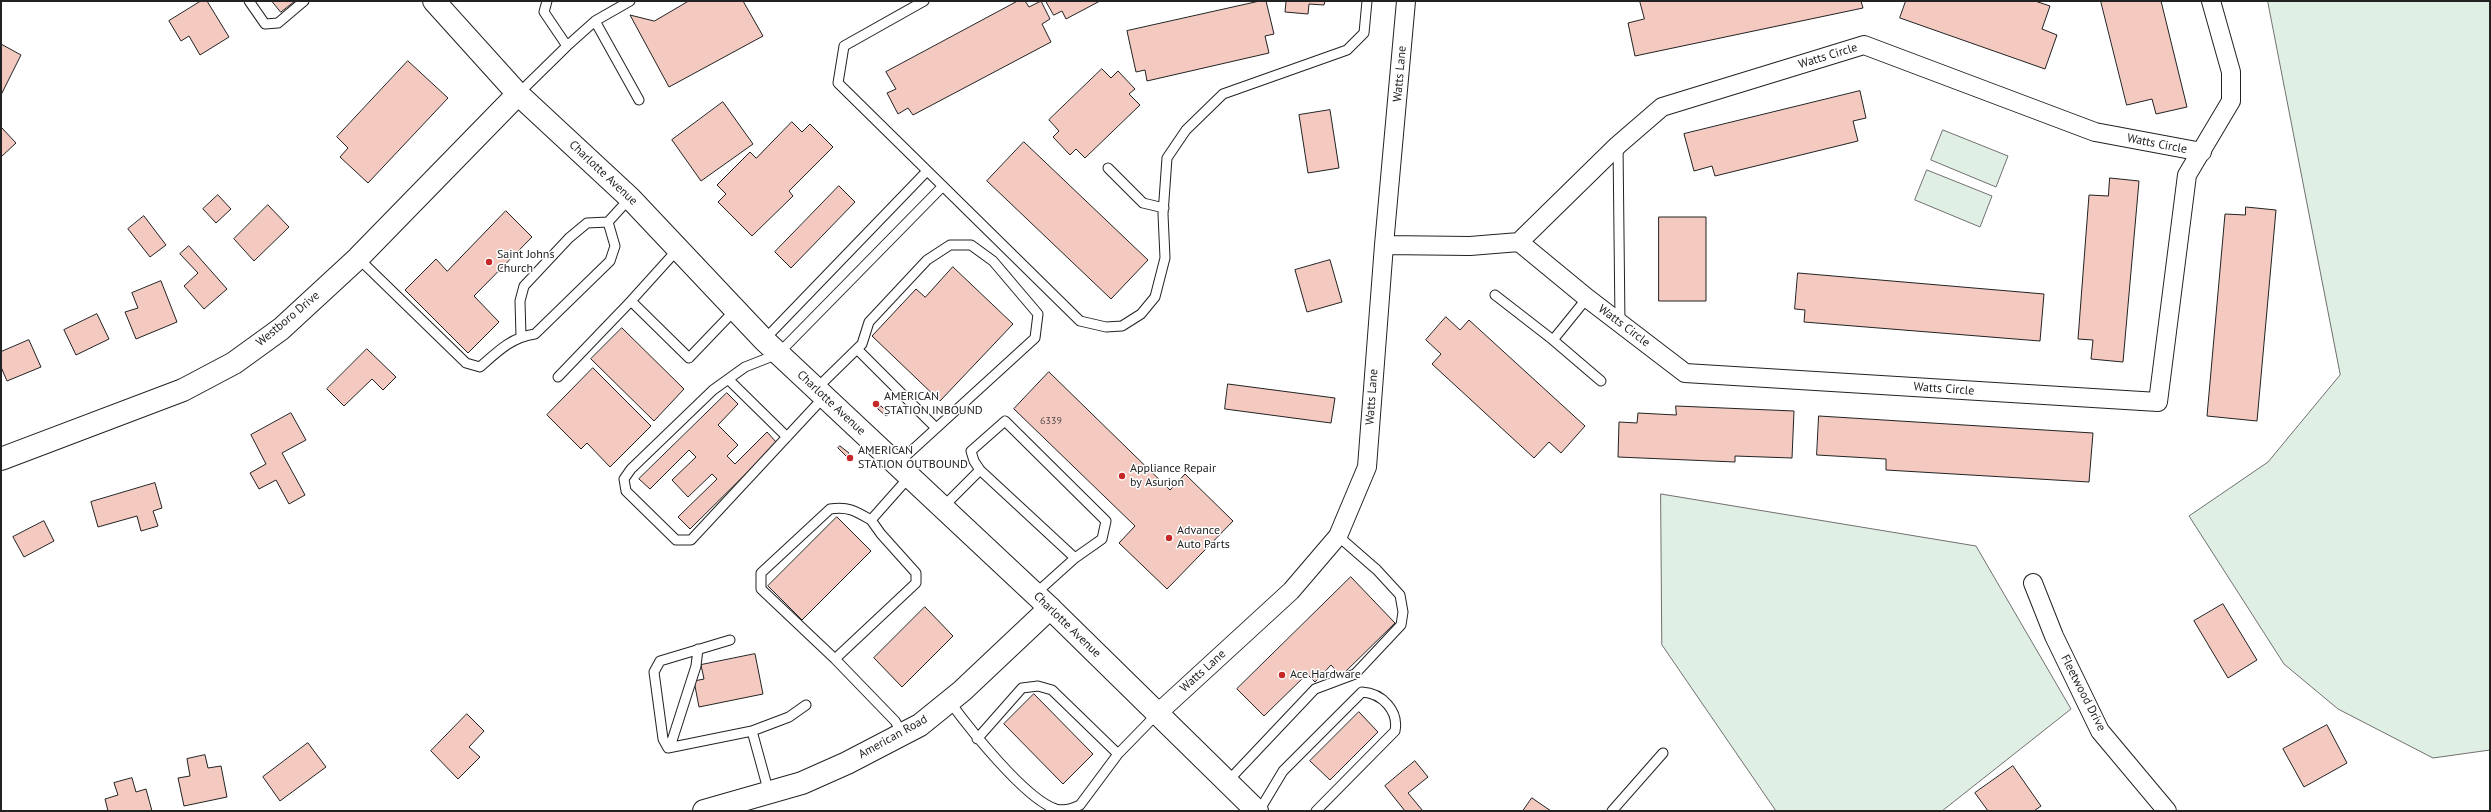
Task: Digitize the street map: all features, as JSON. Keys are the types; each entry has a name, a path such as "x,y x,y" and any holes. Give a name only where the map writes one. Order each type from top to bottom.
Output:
{"main road":[{"name":"Charlotte Avenue","path":"434,1 518,94 630,198 771,347 1043,601 1258,811"},
{"name":"Westboro Drive","path":"1,459 183,390 234,363 281,329 358,258 518,94"},
{"name":"American Road","path":"704,811 802,783 920,725 950,702 1043,601"}],"street":[{"name":"Watts Lane","path":"1158,713 1291,591 1338,536 1366,467 1406,1"},
{"name":"Watts Circle","path":"2202,152 2095,132 1864,45 1662,107 1618,145 1519,242 1588,298 1685,373 2158,402 2187,175 2202,152 2231,101 2231,72 2211,1"},
{"path":"1384,245 1470,246 1519,242"},
{"name":"Fleetwood Drive","path":"2033,583 2054,636 2100,731 2167,811"}],"lane":[{"path":"249,1 265,24 278,23 304,1"},
{"path":"547,1 544,12 567,46"},
{"path":"518,94 595,21 630,1"},
{"path":"924,1 844,46 838,83 942,187 1080,321 1106,327 1122,326 1141,314 1155,297 1164,258 1164,208 1167,158 1186,130 1223,94 1347,50 1364,33 1367,1"},
{"path":"595,21 640,100"},
{"path":"1618,145 1620,323"},
{"path":"1108,168 1143,203 1164,208"},
{"path":"771,347 927,171"},
{"path":"870,520 903,470 936,428 1035,338 1038,314 993,261 971,245 950,245 927,260 868,322 862,344 858,349 820,393 787,436 691,540 676,540 626,491 624,479 631,469 713,390 729,380 771,347 942,187"},
{"path":"521,336 520,301 524,286 569,238 587,223 608,222 630,198"},
{"path":"358,258 390,287 466,363 475,367 480,367 506,344 521,336 535,334 610,261 615,246 608,222"},
{"path":"558,377 631,301 678,249"},
{"path":"1495,295 1553,340 1602,381"},
{"path":"1553,340 1588,298"},
{"path":"631,301 689,358 735,310"},
{"path":"858,349 936,428"},
{"path":"729,380 787,436"},
{"path":"1043,601 1075,558 1102,539 1106,521 1005,421 971,451 974,461 980,470 1075,558"},
{"path":"943,507 980,470"},
{"path":"835,659 916,583 916,573 870,520 849,508 830,509 760,573 760,590 835,659 895,721 903,734"},
{"path":"1228,781 1315,689 1355,674 1401,626 1403,612 1400,595 1377,570 1338,536"},
{"path":"730,640 660,661 654,672 663,739 668,748 752,731 789,717 806,705"},
{"path":"670,747 696,666 698,649"},
{"path":"977,738 1022,688 1038,686 1052,690 1118,754"},
{"path":"1258,811 1283,771 1362,692 1372,692 1380,697 1393,711 1397,724 1395,731 1316,811"},
{"path":"950,702 977,738 1037,798 1056,809 1071,810 1080,806 1118,754 1158,713"},
{"path":"752,731 769,792"},
{"path":"1612,811 1662,752"}],"green space":[{"path":"2268,1 2490,1 2490,750 2433,758 2338,709 2284,664 2189,516 2268,462 2340,375"},
{"path":"1943,130 2008,156 1996,187 1931,160"},
{"path":"1927,170 1992,196 1980,227 1915,200"},
{"path":"1661,494 1976,546 2071,709 1942,811 1776,811 1662,645"}],"building":[{"path":"201,1 207,1 229,37 200,55 189,36 181,41 169,21"},
{"path":"272,1 295,1 281,12"},
{"path":"689,1 743,1 763,36 669,87 630,15 654,21"},
{"path":"1018,1 1025,1 1029,7 1041,1 1050,19 1042,24 1051,42 913,115 908,108 898,114 887,93 896,89 886,72"},
{"path":"1046,1 1100,1 1066,19 1062,11 1054,15"},
{"path":"1260,1 1266,1 1274,34 1265,36 1269,53 1147,81 1145,70 1136,72 1127,31"},
{"path":"1272,1 1325,1 1324,5 1309,4 1308,14 1285,12 1286,2"},
{"path":"1640,1 1861,1 1863,8 1635,56 1628,23 1644,19"},
{"path":"1906,1 2035,1 2050,6 2042,29 2057,35 2045,69 1900,18"},
{"path":"2101,1 2161,1 2187,107 2156,114 2152,99 2127,105"},
{"path":"1,44 21,55 1,95"},
{"path":"408,61 448,98 368,183 340,157 348,148 337,137"},
{"path":"1102,69 1111,78 1118,71 1135,89 1129,94 1140,105 1085,158 1076,149 1070,155 1053,137 1059,131 1049,120"},
{"path":"1860,91 1866,118 1853,121 1858,141 1715,176 1712,166 1694,171 1684,134"},
{"path":"723,102 753,144 701,181 672,140"},
{"path":"1330,110 1339,168 1308,173 1299,115"},
{"path":"792,122 802,132 810,124 833,147 789,191 793,196 752,236 718,202 726,194 717,185 750,152 756,158"},
{"path":"1,127 16,143 1,157"},
{"path":"1024,142 1148,260 1111,299 987,181"},
{"path":"2110,178 2139,181 2123,362 2091,359 2093,340 2078,339 2089,195 2108,196"},
{"path":"839,186 855,202 791,268 775,252"},
{"path":"218,195 231,209 216,223 203,209"},
{"path":"268,205 289,227 254,261 234,239"},
{"path":"2246,207 2276,210 2257,421 2207,416 2225,214 2245,215"},
{"path":"506,211 532,237 474,296 499,322 468,353 405,290 436,259 447,271"},
{"path":"144,216 166,245 150,257 128,229"},
{"path":"1659,217 1706,217 1706,301 1659,301"},
{"path":"189,246 227,289 204,309 184,286 198,273 180,254"},
{"path":"1330,260 1342,302 1307,312 1295,270"},
{"path":"953,267 1013,324 940,401 872,336 916,289 925,297"},
{"path":"1798,273 2044,294 2040,341 1804,322 1805,310 1795,309"},
{"path":"161,281 177,322 136,339 125,312 138,308 132,293"},
{"path":"97,314 109,339 76,355 64,330"},
{"path":"1446,317 1460,330 1469,320 1585,426 1561,453 1549,442 1534,458 1432,364 1441,354 1426,340"},
{"path":"622,328 684,389 654,421 591,359"},
{"path":"29,340 41,367 7,381 1,367 1,352"},
{"path":"367,349 396,377 383,390 372,379 344,406 327,389"},
{"path":"593,368 651,426 610,467 587,443 581,449 547,415"},
{"path":"1049,372 1170,490 1185,474 1233,521 1167,589 1119,543 1135,526 1014,409"},
{"path":"1228,384 1335,398 1331,423 1225,409"},
{"path":"727,393 738,404 718,425 738,445 727,456 735,464 767,432 777,443 690,529 678,517 717,479 712,474 688,497 672,480 696,457 689,450 650,489 639,479"},
{"path":"881,406 889,414 886,416 878,409"},
{"path":"1676,406 1794,411 1792,458 1735,456 1735,462 1618,457 1619,422 1637,423 1638,413 1676,415"},
{"path":"291,413 306,440 282,453 305,495 289,504 276,480 259,489 250,473 266,464 251,435"},
{"path":"1819,416 2093,433 2089,482 1886,470 1886,459 1817,455"},
{"path":"840,446 849,453 846,456 838,448"},
{"path":"155,483 162,508 153,511 158,526 141,531 137,516 98,527 91,502"},
{"path":"837,517 871,551 802,620 768,586"},
{"path":"44,521 54,541 24,557 13,537"},
{"path":"1351,577 1395,623 1341,676 1331,665 1315,682 1307,674 1264,716 1237,689"},
{"path":"2223,604 2257,660 2228,678 2194,621"},
{"path":"925,607 953,636 902,687 874,658"},
{"path":"755,654 763,694 699,707 694,681 704,679 701,665"},
{"path":"1034,694 1093,754 1063,784 1004,724"},
{"path":"1359,712 1378,732 1330,780 1310,761"},
{"path":"467,714 484,731 469,747 480,757 458,779 431,751"},
{"path":"2327,725 2347,763 2304,787 2283,749"},
{"path":"308,743 326,767 280,801 263,777"},
{"path":"205,755 208,768 221,766 227,797 184,806 178,778 190,776 187,759"},
{"path":"1415,761 1428,777 1408,793 1423,811 1405,811 1385,786"},
{"path":"2013,766 2041,806 2034,811 1988,811 1975,793"},
{"path":"132,778 136,792 146,789 152,811 108,811 105,799 118,795 114,783"},
{"path":"1532,798 1551,811 1523,811"}],"place":[{"name":"Saint Johns Church","path":"489,262"},
{"name":"AMERICAN STATION INBOUND","path":"876,404"},
{"name":"AMERICAN STATION OUTBOUND","path":"850,458"},
{"name":"Appliance Repair by Asurion","path":"1122,476"},
{"name":"Advance Auto Parts","path":"1169,538"},
{"name":"Ace Hardware","path":"1282,675"}]}
